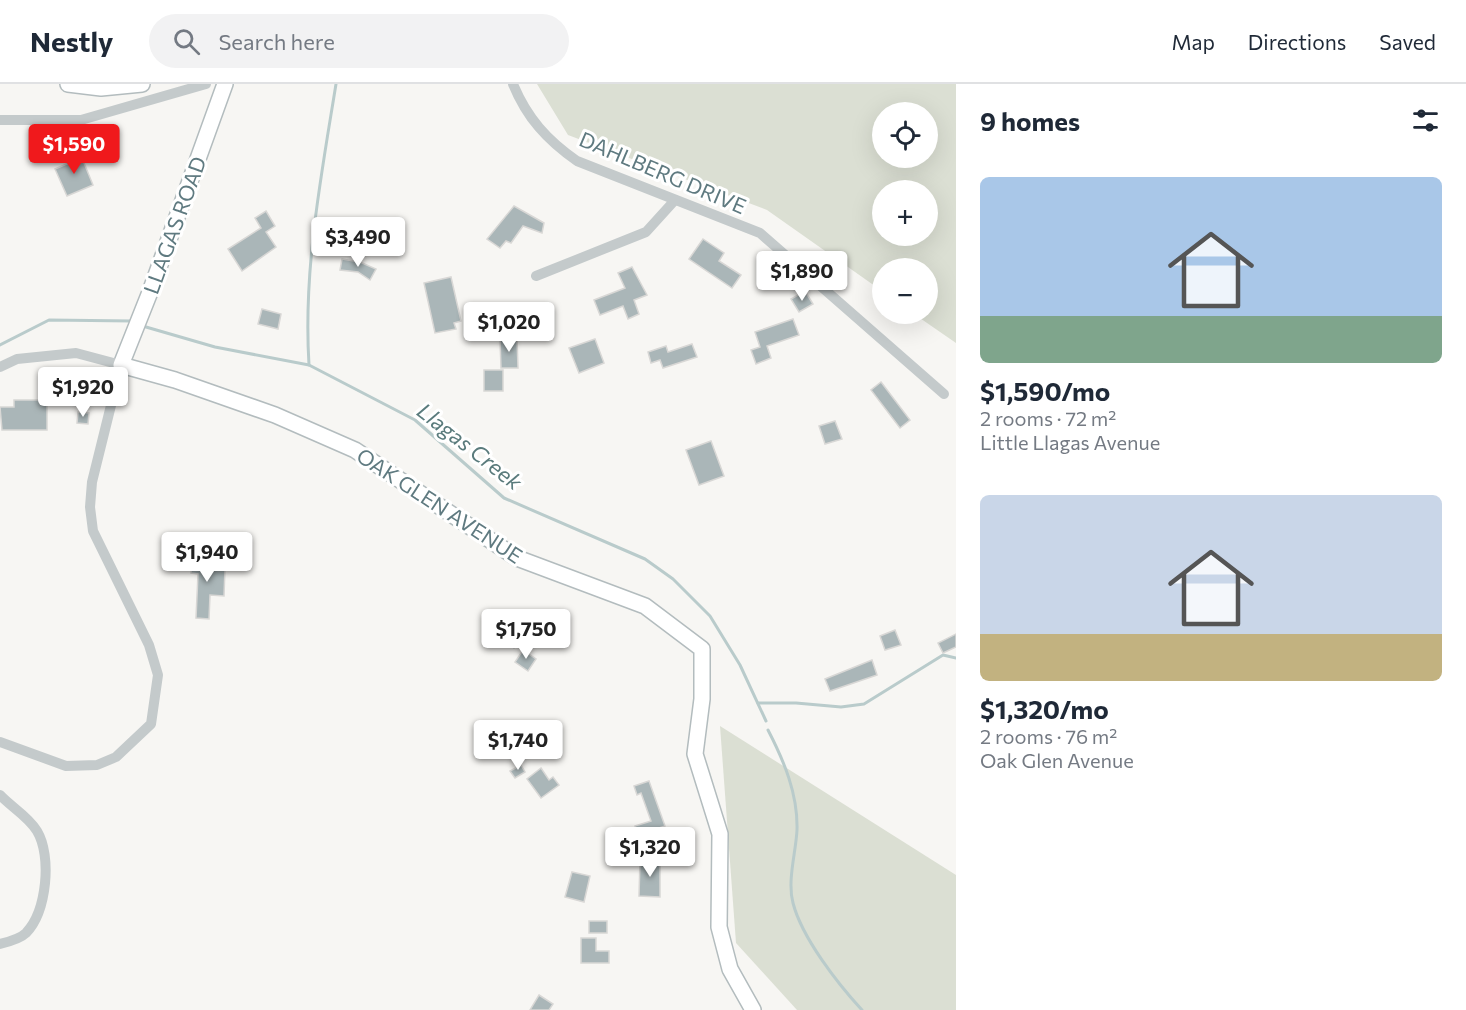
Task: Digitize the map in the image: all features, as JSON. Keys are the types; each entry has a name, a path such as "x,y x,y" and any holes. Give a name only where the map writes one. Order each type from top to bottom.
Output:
{"street":[{"path":"68,84 101,88 142,84"},
{"path":"0,120 81,120 206,84"},
{"name":"LLAGAS ROAD","path":"121,365 225,84"},
{"name":"DAHLBERG DRIVE","path":"513,84 531,119 554,145 577,161 760,233 944,394"},
{"path":"536,276 646,232 675,200"},
{"path":"0,367 17,359 76,353 121,365 92,482 90,507 93,531 149,645 158,675 151,724 116,757 97,765 66,766 0,742"},
{"name":"OAK GLEN AVENUE","path":"121,365 175,380 274,415 355,450 517,558 645,606 702,649 702,699 695,754 720,834 719,927 730,969 753,1010"},
{"path":"0,795 37,830 44,848 47,869 36,914 26,933 0,944"}],"shaded area":[{"path":"537,84 956,84 956,343 928,324 938,324 938,258 872,258 872,284 767,210 568,135"},
{"path":"720,726 956,875 956,1010 797,1010 736,943"}],"building":[{"path":"80,153 93,185 67,196 55,169 69,163 67,159"},
{"path":"514,206 544,223 542,233 523,226 511,243 506,241 500,248 487,239"},
{"path":"266,211 275,226 266,232 276,247 242,271 228,249 261,228 255,218"},
{"path":"703,239 724,253 719,261 741,275 732,288 689,259"},
{"path":"342,259 360,262 376,269 370,280 358,272 340,270"},
{"path":"632,267 647,295 634,300 639,314 628,319 623,306 600,315 594,300 625,288 618,273"},
{"path":"451,277 461,321 454,323 456,329 435,333 424,283"},
{"path":"805,291 813,304 799,312 791,299"},
{"path":"262,309 281,314 278,329 258,324"},
{"path":"793,319 799,335 767,346 771,358 756,364 751,350 760,347 755,332"},
{"path":"517,338 518,368 501,368 500,339"},
{"path":"595,339 604,363 579,373 569,348"},
{"path":"692,344 697,357 663,368 660,360 651,363 648,352 666,346 668,352"},
{"path":"484,370 503,370 503,391 484,391"},
{"path":"881,382 910,420 900,428 871,390"},
{"path":"14,400 47,400 47,430 2,430 0,407 14,407"},
{"path":"78,412 89,413 88,424 77,423"},
{"path":"835,421 842,439 825,444 819,426"},
{"path":"711,441 724,476 699,485 686,450"},
{"path":"192,553 205,553 205,558 209,558 209,562 218,563 218,568 225,568 224,596 210,595 209,619 196,618 198,574 191,573"},
{"path":"496,612 525,631 514,648 502,640 506,633 489,622"},
{"path":"895,630 901,645 885,650 880,636"},
{"path":"956,634 956,647 943,653 938,643"},
{"path":"523,650 536,659 528,671 515,662"},
{"path":"872,660 877,675 830,691 825,679"},
{"path":"521,765 525,772 515,778 510,771"},
{"path":"541,768 549,780 553,777 559,785 541,798 527,779"},
{"path":"649,781 665,826 638,835 635,826 651,821 641,793 637,795 634,786"},
{"path":"640,860 660,860 660,897 639,896"},
{"path":"572,872 590,876 584,902 565,897"},
{"path":"589,921 607,921 607,933 589,933"},
{"path":"581,938 596,938 596,951 609,951 609,963 581,963"},
{"path":"539,995 553,1004 549,1010 530,1010"}],"waterway":[{"path":"309,365 311,259 319,189 336,84"},
{"name":"Llagas Creek","path":"0,345 49,320 132,321"},
{"name":"Llagas Creek","path":"146,327 215,347 309,365 415,420 504,498 645,559 673,579 710,616 740,665 766,721"},
{"path":"758,703 796,703 841,707 864,704 943,655 956,658"},
{"name":"Llagas Creek","path":"768,730 784,766 797,817 791,876 793,903 812,945 832,974 862,1010"}]}
